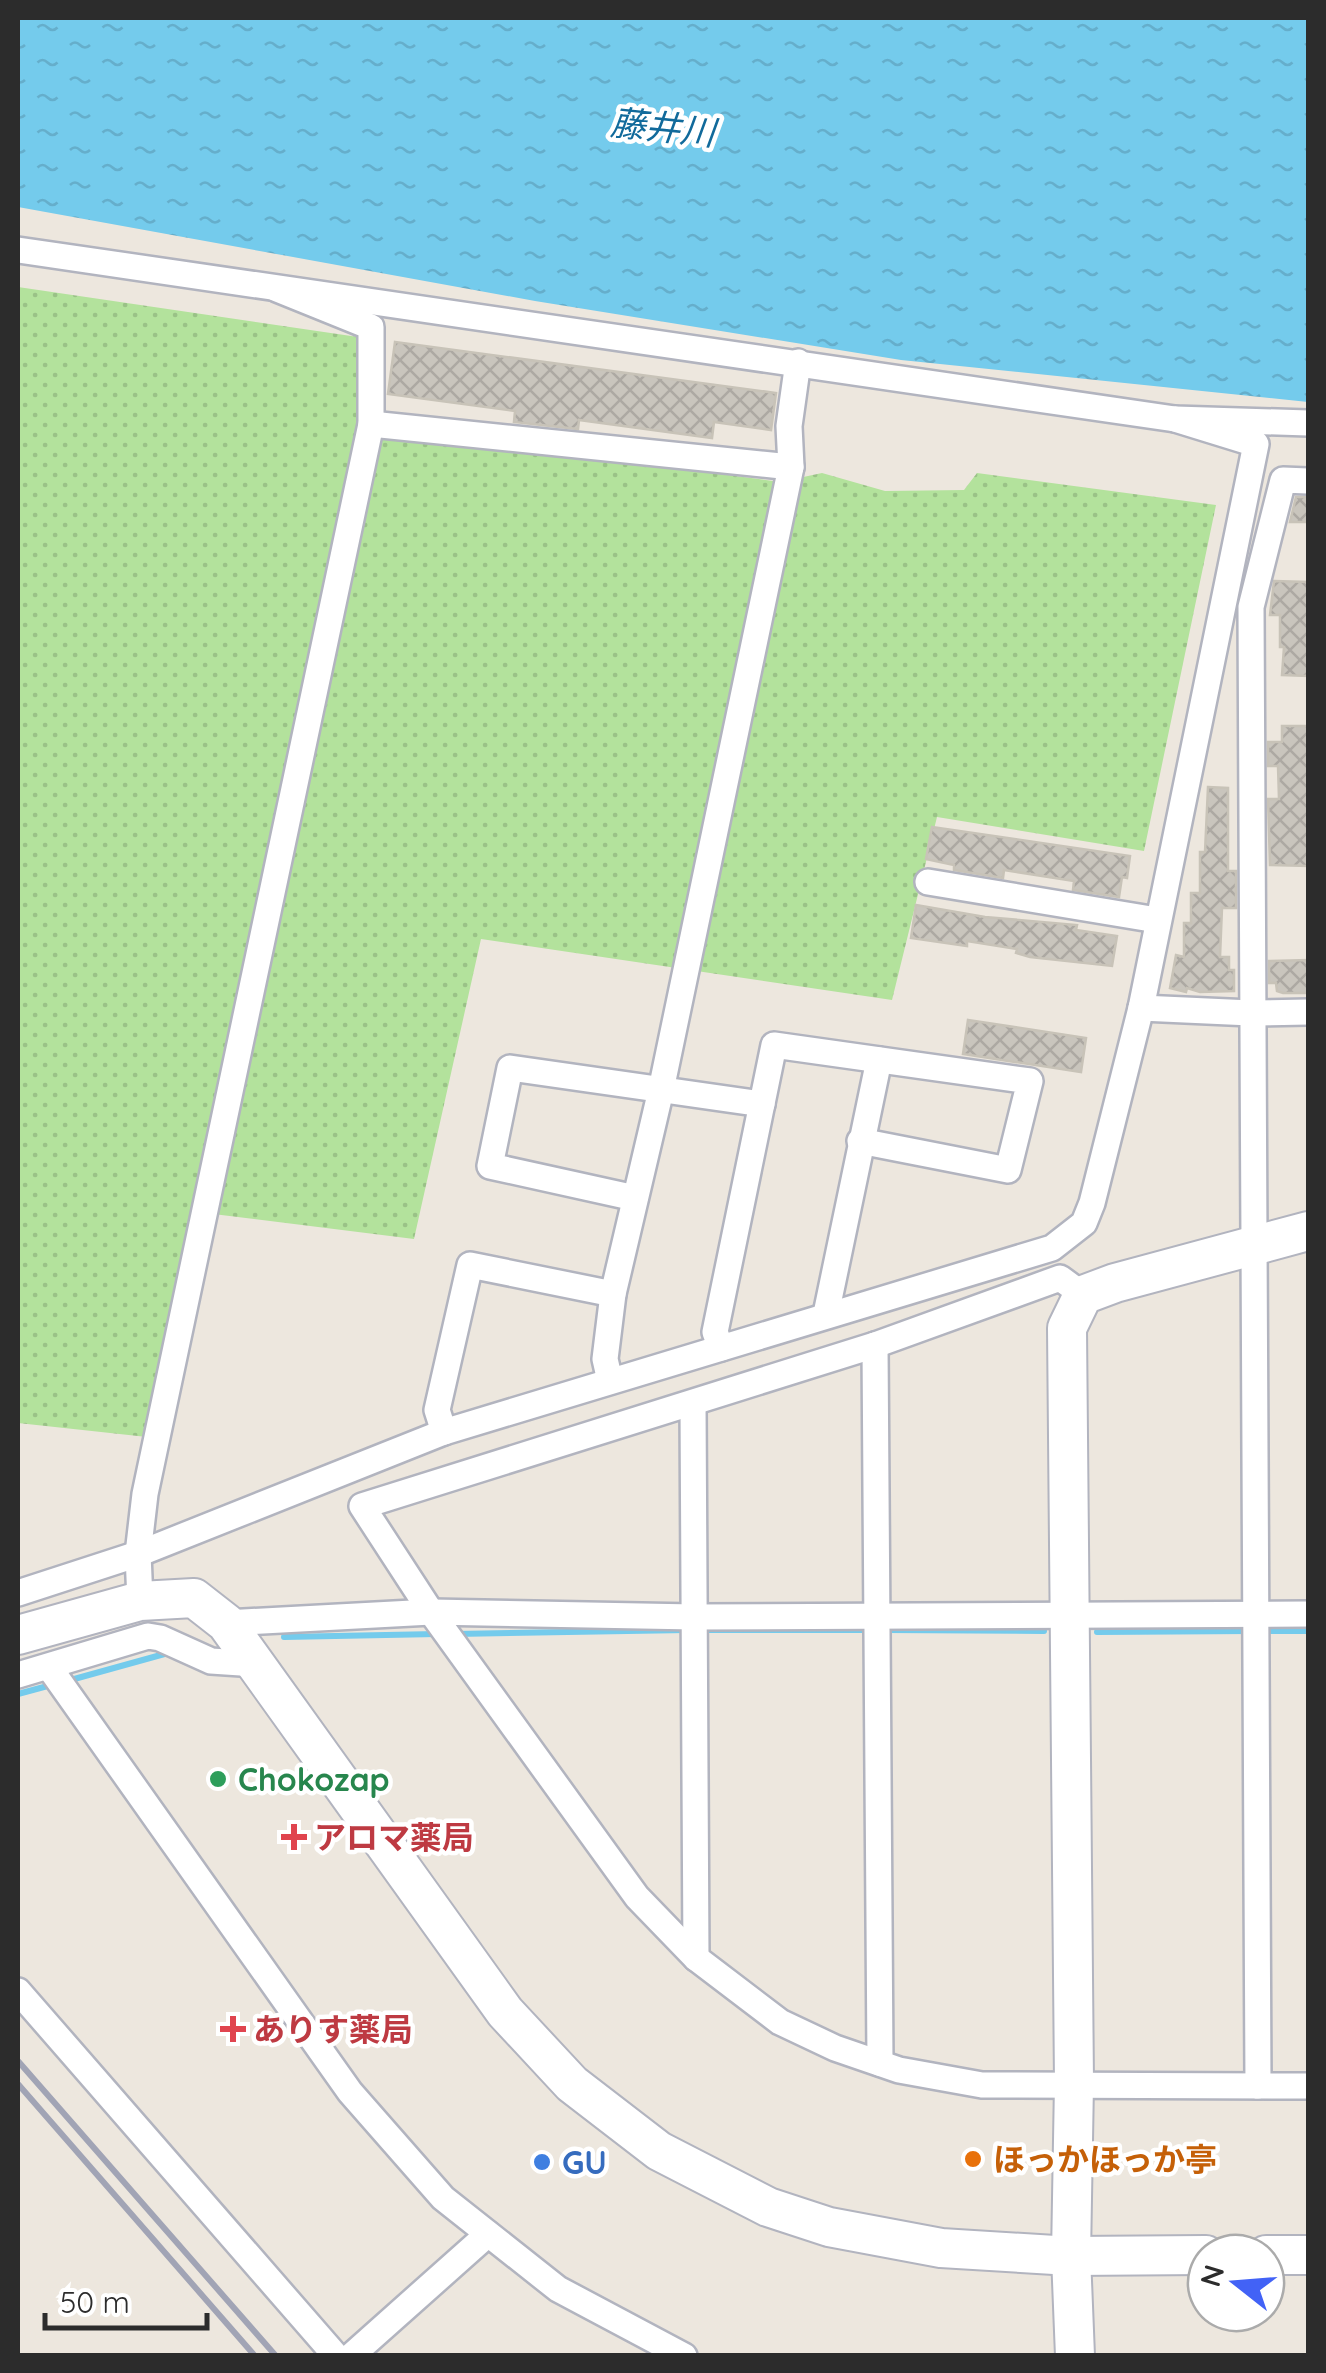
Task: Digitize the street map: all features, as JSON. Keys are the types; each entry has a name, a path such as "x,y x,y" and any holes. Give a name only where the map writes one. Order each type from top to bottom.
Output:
{"street":[{"path":"18,250 1175,419 1308,426"},
{"path":"140,1602 138,1554 145,1494 371,424 371,327 278,289"},
{"path":"610,1381 606,1359 613,1294 661,1090 791,467 789,426 798,362"},
{"path":"1175,419 1256,444 1308,426"},
{"path":"371,424 791,467"},
{"path":"18,1592 138,1554 444,1432 1052,1248 1084,1223 1141,1008 1256,444"},
{"path":"1258,2086 1251,607 1283,480 1308,480"},
{"path":"928,882 1156,920"},
{"path":"1141,1008 1308,1012"},
{"path":"721,1348 715,1332 774,1045 1030,1081 1008,1170 860,1141"},
{"path":"826,1314 879,1060"},
{"path":"636,1198 490,1166 510,1068 762,1104"},
{"path":"1308,1231 1114,1283 1072,1287 362,1506 443,1628 638,1897 696,1958 780,2022 835,2048 899,2070 982,2085 1308,2086"},
{"path":"1052,1248 1072,1287 1067,1328 1074,2356"},
{"path":"444,1432 438,1410 470,1265 613,1294"},
{"path":"875,1345 880,2062"},
{"path":"693,1403 696,1958"},
{"path":"18,1635 140,1602 194,1598 226,1623 505,2012 572,2084 659,2151 768,2208 829,2227 941,2248 1071,2256 1186,2256"},
{"path":"226,1623 443,1628 879,1626 1068,1616 1256,1626 1308,1614"},
{"path":"18,1676 58,1680 148,1636 211,1661 256,1664"},
{"path":"58,1680 350,2092 442,2198 558,2289 684,2356"},
{"path":"18,1991 336,2356"},
{"path":"351,2356 488,2234"}],"green space":[{"path":"18,287 358,337 367,379 366,426 780,482 822,473 885,491 964,490 977,473 1216,505 1144,851 937,817 892,1000 481,939 414,1239 197,1212 147,1437 18,1423"}],"water":[{"name":"藤井川","path":"18,18 1308,18 1308,402 901,360 535,301 18,207"}],"building":[{"path":"395,342 776,393 771,430 714,422 712,438 579,420 578,429 514,422 515,411 388,394"},
{"path":"1296,497 1308,497 1308,522 1290,522"},
{"path":"1274,581 1308,582 1308,676 1282,675 1280,615 1270,615"},
{"path":"1282,726 1308,726 1308,866 1270,865 1268,799 1279,799 1278,766 1268,766 1268,742 1282,742"},
{"path":"1208,787 1228,788 1228,871 1236,871 1236,908 1222,908 1220,957 1229,957 1229,970 1234,970 1234,991 1200,992 1187,988 1186,992 1170,988 1176,955 1184,957 1184,923 1191,923 1191,893 1200,893 1200,852 1205,852"},
{"path":"932,827 1130,856 1127,878 1122,877 1119,897 1073,890 1074,881 1004,870 1003,878 954,870 954,865 926,859"},
{"path":"916,905 985,917 1077,925 1076,930 1117,936 1112,966 1030,957 1016,953 1017,949 967,941 967,946 911,938"},
{"path":"1308,960 1308,993 1283,993 1277,991 1276,983 1269,983 1269,961"},
{"path":"968,1020 1086,1038 1081,1072 963,1054"}],"waterway":[{"path":"455,1634 687,1630"},
{"path":"700,1630 872,1630"},
{"path":"885,1630 1044,1631"},
{"path":"1097,1632 1251,1631"},
{"path":"1263,1631 1308,1631"},
{"path":"284,1637 437,1634"},
{"path":"67,1681 168,1653"},
{"path":"18,1694 55,1684"}],"railway":[{"path":"18,2061 276,2356"},
{"path":"18,2084 255,2356"}],"place":[{"name":"Chokozap","path":"218,1779"},
{"name":"アロマ薬局","path":"294,1837"},
{"name":"ありす薬局","path":"233,2029"},
{"name":"ほっかほっか亭","path":"973,2159"},
{"name":"GU","path":"542,2162"}]}
